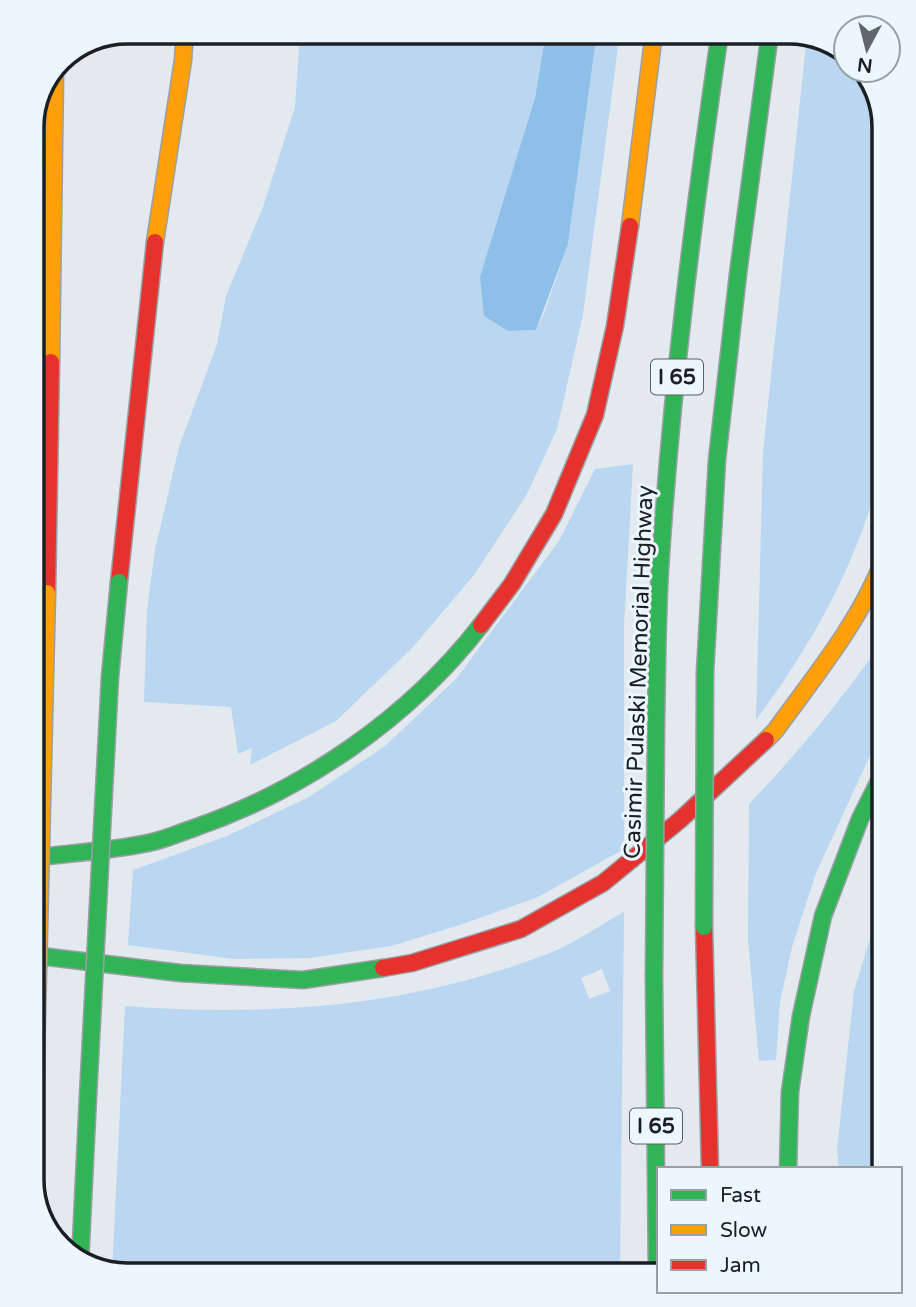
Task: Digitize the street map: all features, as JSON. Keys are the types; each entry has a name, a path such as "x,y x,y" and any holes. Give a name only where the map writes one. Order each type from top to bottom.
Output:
{"highway":[{"path":"81,1249 110,677 118,582 156,234 184,44"},
{"path":"44,856 150,843 234,814 314,773 395,713 450,662 512,584 554,514 595,415 615,326 636,187 653,44"},
{"name":"Casimir Pulaski Memorial Highway","path":"657,1263 654,976 660,570 696,197 718,44"},
{"name":"I 65","path":"710,1167 704,926 705,672 717,460 768,44"},
{"path":"44,719 55,86"},
{"path":"44,956 180,973 303,981 412,963 521,929 603,883 680,820 775,731 866,598 872,585"},
{"path":"788,1167 790,1092 801,1016 823,916 860,819 872,795"}],"shaded area":[{"path":"299,44 544,44 535,98 484,316 508,331 536,330 568,244 595,44 618,44 583,314 557,429 527,494 474,575 412,648 336,721 250,765 252,748 238,754 231,707 144,702 147,610 155,550 179,447 217,344 226,296 263,207 295,107"},
{"path":"544,44 595,44 568,244 536,330 508,331 484,316 480,277 535,98"},
{"path":"806,45 832,56 832,84 860,84 872,116 872,501 850,561 834,595 798,659 756,720 763,452"},
{"path":"633,464 624,626 624,849 538,897 391,946 309,958 234,959 128,945 133,870 227,836 309,797 385,746 456,679 559,541 595,469"},
{"path":"872,656 872,751 816,873 792,947 780,1002 776,1060 759,1061 748,939 749,804 820,724"},
{"path":"624,912 620,1263 113,1261 125,1006 234,1010 340,1004 445,986 550,953","holes":["602,969 610,991 589,999 581,978"]},
{"path":"872,932 872,1167 839,1167 837,1150 854,991"}],"traffic: fast":[{"path":"656,724 659,589 670,435 692,233 718,44"},
{"path":"705,672 717,460 768,44"},
{"path":"88,1096 110,677 119,582"},
{"path":"44,857 154,842 235,812 275,793 314,772 388,720 453,659 481,625"},
{"path":"704,927 705,672"},
{"path":"654,976 656,724"},
{"path":"788,1167 790,1092 801,1016 823,916 860,819 872,795"},
{"path":"44,956 180,973 303,980 383,968"},
{"path":"654,976 657,1263"},
{"path":"81,1249 88,1096"}],"traffic: slow":[{"path":"155,242 184,44"},
{"path":"630,226 653,44"},
{"path":"51,362 55,86"},
{"path":"766,740 835,648 872,586"},
{"path":"44,719 47,593"}],"traffic: jam":[{"path":"481,625 512,584 554,514 595,415 615,326 630,226"},
{"path":"119,582 155,242"},
{"path":"47,593 51,362"},
{"path":"383,968 412,963 521,929 603,883 680,820 766,740"},
{"path":"704,927 710,1167"}]}
